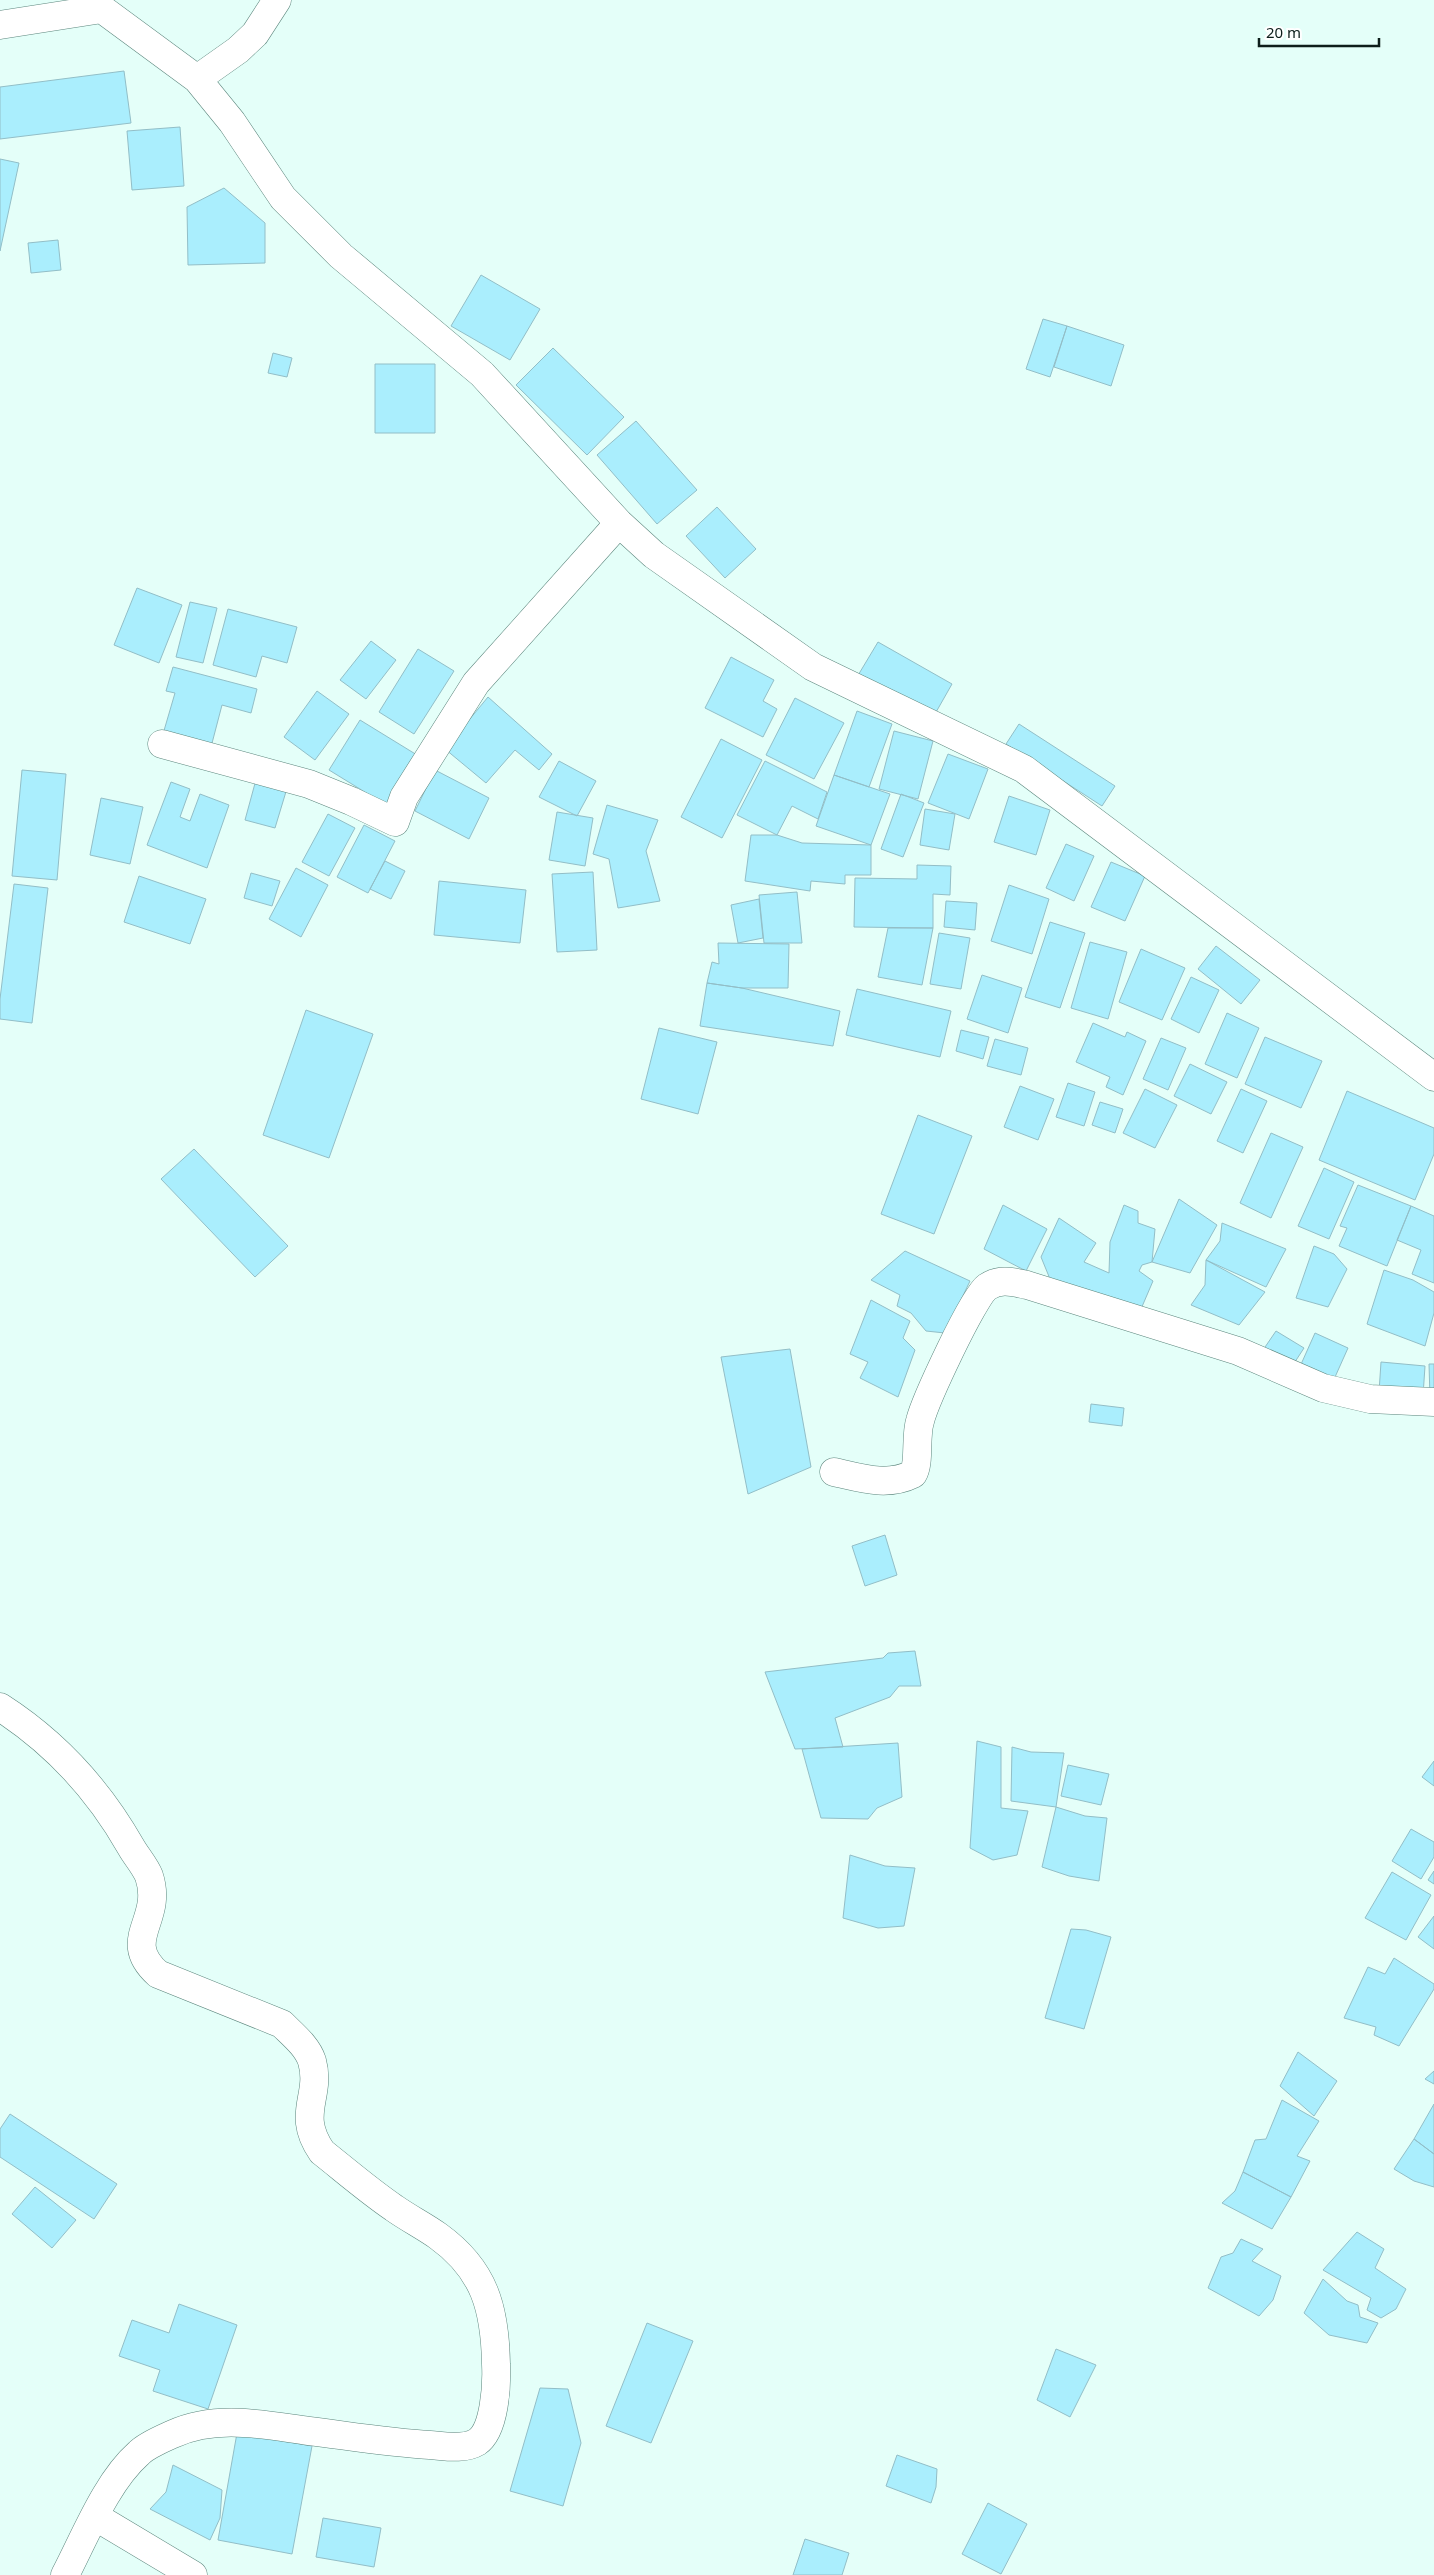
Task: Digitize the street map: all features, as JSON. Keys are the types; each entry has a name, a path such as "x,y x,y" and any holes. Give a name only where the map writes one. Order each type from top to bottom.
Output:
{"street":[{"path":"197,79 238,50 255,34 278,0"},
{"path":"0,25 102,10 197,79 232,122 283,198 341,256 482,374 619,523 654,555 814,667 1024,769 1434,1077"},
{"path":"162,744 309,784 395,822 404,796 476,683 619,523"},
{"path":"834,1472 880,1481 892,1481 913,1474 917,1464 915,1449 920,1420 964,1320 982,1291 1000,1281 1027,1285 1238,1351 1323,1388 1370,1399 1434,1402"},
{"path":"0,1707 29,1725 71,1763 98,1795 148,1874 153,1905 140,1948 146,1963 158,1974 282,2024 297,2038 312,2061 313,2085 308,2117 314,2140 322,2152 393,2208 438,2237 463,2259 484,2289 494,2321 496,2386 492,2413 484,2434 478,2441 470,2445 454,2446 407,2444 240,2421 206,2424 174,2433 139,2452 112,2485 65,2575"},
{"path":"96,2517 193,2575"}],"building":[{"path":"124,71 131,123 0,139 0,87"},
{"path":"180,127 184,186 132,190 127,131"},
{"path":"0,159 19,163 0,251"},
{"path":"224,188 265,223 265,263 188,265 187,207"},
{"path":"58,240 61,270 31,273 28,243"},
{"path":"481,275 540,309 510,360 451,326"},
{"path":"1043,319 1067,326 1050,377 1026,369"},
{"path":"1067,326 1124,345 1111,386 1054,367"},
{"path":"553,348 624,417 587,455 516,385"},
{"path":"273,353 292,358 287,377 268,373"},
{"path":"375,364 435,364 435,433 375,433"},
{"path":"636,421 697,490 657,524 597,455"},
{"path":"717,507 756,549 725,578 686,536"},
{"path":"137,588 182,605 159,663 114,645"},
{"path":"190,602 217,608 203,663 176,657"},
{"path":"228,609 297,627 287,663 262,656 256,677 213,665"},
{"path":"371,641 396,660 366,699 340,680"},
{"path":"878,642 952,684 931,721 857,677"},
{"path":"418,649 454,671 414,734 379,712"},
{"path":"731,657 774,680 763,701 777,709 763,737 705,708"},
{"path":"173,667 257,689 251,713 222,705 211,747 163,734 175,693 166,691"},
{"path":"317,691 349,714 315,760 284,737"},
{"path":"488,697 552,754 539,770 515,750 486,783 445,749"},
{"path":"795,698 844,723 814,779 766,755"},
{"path":"857,711 892,724 869,787 834,775"},
{"path":"360,720 417,755 386,805 329,770"},
{"path":"1019,724 1115,786 1102,806 1006,744"},
{"path":"894,731 933,741 918,799 879,789"},
{"path":"721,739 762,760 722,838 681,817"},
{"path":"948,754 988,769 969,819 928,803"},
{"path":"559,761 596,781 577,816 539,797"},
{"path":"765,761 827,792 818,819 792,806 777,835 737,815"},
{"path":"22,770 66,774 57,880 12,876"},
{"path":"435,770 489,798 469,839 415,811"},
{"path":"834,775 890,794 871,845 816,826"},
{"path":"257,776 288,785 275,828 245,820"},
{"path":"171,782 190,789 180,817 190,821 200,794 229,805 207,868 147,845"},
{"path":"901,794 924,803 903,857 881,849"},
{"path":"1009,796 1050,810 1036,855 994,842"},
{"path":"101,798 143,807 130,864 90,855"},
{"path":"607,805 658,820 646,851 660,901 618,908 609,859 593,854"},
{"path":"925,809 955,814 949,850 920,845"},
{"path":"557,812 593,818 585,866 549,860"},
{"path":"328,814 355,828 329,876 302,862"},
{"path":"364,825 395,841 368,893 337,877"},
{"path":"751,835 777,835 802,843 871,845 871,875 845,875 845,884 811,881 810,891 745,881"},
{"path":"1066,844 1094,856 1074,901 1046,888"},
{"path":"385,861 405,871 391,899 370,889"},
{"path":"1111,862 1145,876 1125,921 1091,907"},
{"path":"917,865 951,866 950,895 933,894 933,928 854,927 855,878 917,879"},
{"path":"296,868 328,885 301,937 269,919"},
{"path":"593,872 597,950 557,952 552,874"},
{"path":"251,873 280,881 272,906 244,898"},
{"path":"139,876 206,899 190,944 124,922"},
{"path":"439,881 526,890 520,943 434,935"},
{"path":"14,884 48,888 32,1023 0,1019 0,999"},
{"path":"1009,885 1049,899 1032,954 991,941"},
{"path":"797,892 802,943 764,943 759,895"},
{"path":"759,899 763,938 738,943 731,905"},
{"path":"946,901 977,903 975,930 944,927"},
{"path":"1050,922 1085,933 1060,1008 1025,997"},
{"path":"888,928 933,928 922,985 878,977"},
{"path":"939,933 970,938 961,989 930,984"},
{"path":"1090,942 1127,952 1108,1019 1071,1008"},
{"path":"718,943 789,944 788,988 742,988 707,983 712,962 719,964"},
{"path":"1216,946 1260,980 1241,1004 1198,969"},
{"path":"1141,949 1185,968 1162,1020 1119,1002"},
{"path":"982,975 1022,988 1008,1033 967,1019"},
{"path":"1191,977 1219,990 1199,1033 1171,1019"},
{"path":"707,983 742,988 840,1011 833,1046 700,1026"},
{"path":"857,989 951,1011 940,1057 846,1035"},
{"path":"306,1010 373,1034 329,1158 263,1135"},
{"path":"1227,1013 1259,1028 1237,1078 1205,1064"},
{"path":"1093,1023 1125,1037 1127,1032 1146,1041 1123,1095 1106,1087 1110,1077 1076,1062"},
{"path":"659,1028 717,1042 698,1114 641,1099"},
{"path":"961,1030 989,1037 983,1059 956,1051"},
{"path":"1265,1037 1322,1061 1301,1108 1245,1084"},
{"path":"1161,1038 1186,1048 1168,1090 1143,1079"},
{"path":"995,1039 1028,1048 1021,1075 987,1066"},
{"path":"1190,1064 1227,1082 1211,1114 1174,1096"},
{"path":"1068,1083 1095,1092 1084,1126 1056,1117"},
{"path":"1020,1086 1054,1099 1038,1140 1004,1127"},
{"path":"1145,1089 1177,1105 1155,1148 1123,1133"},
{"path":"1241,1089 1267,1101 1243,1153 1217,1141"},
{"path":"1347,1091 1434,1128 1434,1154 1415,1200 1319,1160"},
{"path":"1100,1102 1123,1109 1115,1133 1092,1125"},
{"path":"918,1115 972,1136 934,1234 881,1214"},
{"path":"1271,1133 1303,1147 1271,1218 1240,1203"},
{"path":"194,1149 288,1246 255,1277 161,1179"},
{"path":"1324,1168 1354,1182 1329,1239 1298,1226"},
{"path":"1358,1185 1411,1206 1387,1266 1339,1246 1347,1228 1340,1226"},
{"path":"1179,1199 1217,1225 1190,1273 1152,1262"},
{"path":"1003,1205 1047,1229 1026,1271 984,1249"},
{"path":"1124,1205 1138,1211 1138,1223 1155,1229 1152,1262 1142,1265 1139,1271 1153,1281 1141,1309 1050,1279 1041,1257 1059,1218 1096,1243 1084,1262 1109,1273 1110,1242"},
{"path":"1411,1206 1434,1216 1434,1283 1412,1274 1421,1250 1397,1240"},
{"path":"1222,1223 1286,1249 1266,1287 1206,1260 1220,1241"},
{"path":"1314,1246 1334,1254 1347,1269 1328,1307 1296,1298"},
{"path":"905,1251 970,1281 945,1333 926,1331 911,1313 897,1306 900,1295 871,1280"},
{"path":"1206,1260 1265,1292 1239,1325 1191,1305 1205,1285"},
{"path":"1384,1270 1413,1280 1434,1292 1434,1313 1425,1346 1367,1324"},
{"path":"871,1300 910,1321 903,1338 915,1350 898,1397 860,1378 868,1362 850,1354"},
{"path":"1276,1331 1304,1348 1291,1368 1263,1350"},
{"path":"1315,1333 1348,1348 1331,1386 1298,1371"},
{"path":"790,1349 811,1467 748,1494 721,1357"},
{"path":"1381,1362 1425,1366 1423,1396 1379,1392"},
{"path":"1429,1364 1434,1364 1434,1398 1430,1398"},
{"path":"1091,1404 1124,1408 1122,1426 1089,1422"},
{"path":"885,1535 897,1575 865,1586 852,1546"},
{"path":"915,1651 921,1686 899,1686 890,1697 835,1718 843,1747 795,1749 765,1672 883,1658 888,1653"},
{"path":"977,1741 1001,1747 1001,1808 1028,1811 1017,1855 993,1860 970,1848"},
{"path":"898,1743 902,1797 877,1808 868,1819 821,1818 802,1749"},
{"path":"1012,1747 1031,1752 1064,1753 1056,1807 1011,1801"},
{"path":"1434,1761 1434,1786 1422,1777"},
{"path":"1068,1765 1109,1774 1101,1805 1061,1796"},
{"path":"1056,1807 1085,1816 1107,1818 1099,1881 1069,1876 1042,1867"},
{"path":"1411,1829 1434,1842 1434,1857 1421,1879 1392,1861"},
{"path":"850,1855 885,1866 915,1868 904,1926 878,1928 843,1918"},
{"path":"1434,1871 1434,1884 1428,1880"},
{"path":"1392,1872 1431,1895 1406,1940 1365,1918"},
{"path":"1434,1916 1434,1949 1418,1937"},
{"path":"1071,1929 1086,1930 1111,1937 1084,2029 1045,2018"},
{"path":"1394,1958 1434,1984 1434,1989 1399,2046 1374,2035 1376,2027 1344,2018 1368,1967 1385,1974"},
{"path":"1298,2052 1337,2081 1314,2116 1280,2086"},
{"path":"1434,2071 1434,2084 1425,2079"},
{"path":"1282,2100 1319,2121 1297,2156 1310,2161 1291,2197 1243,2172 1255,2140 1266,2139"},
{"path":"1434,2104 1434,2154 1414,2139"},
{"path":"10,2114 117,2184 94,2219 0,2157 0,2129"},
{"path":"1414,2139 1434,2154 1434,2187 1414,2181 1394,2169"},
{"path":"1243,2172 1291,2197 1272,2229 1222,2203 1235,2191"},
{"path":"35,2187 76,2220 52,2248 12,2214"},
{"path":"1357,2232 1384,2249 1375,2268 1406,2289 1396,2309 1381,2318 1367,2310 1371,2298 1323,2270"},
{"path":"1241,2239 1263,2249 1252,2261 1281,2276 1273,2300 1259,2316 1208,2288 1221,2257 1233,2253"},
{"path":"1323,2279 1347,2301 1358,2305 1360,2317 1378,2323 1367,2343 1329,2335 1304,2313"},
{"path":"179,2304 237,2325 208,2409 153,2391 160,2370 119,2356 132,2320 169,2333"},
{"path":"647,2323 693,2341 651,2443 606,2426"},
{"path":"1056,2349 1096,2365 1070,2417 1037,2400"},
{"path":"540,2388 568,2389 581,2443 563,2506 510,2491"},
{"path":"237,2433 312,2446 292,2554 218,2540"},
{"path":"897,2455 937,2469 936,2487 931,2503 886,2486"},
{"path":"173,2465 222,2490 220,2518 210,2540 150,2509 166,2492"},
{"path":"988,2503 1027,2524 1001,2574 962,2554"},
{"path":"323,2518 381,2528 374,2567 316,2557"},
{"path":"805,2539 849,2553 842,2575 793,2575"}]}
